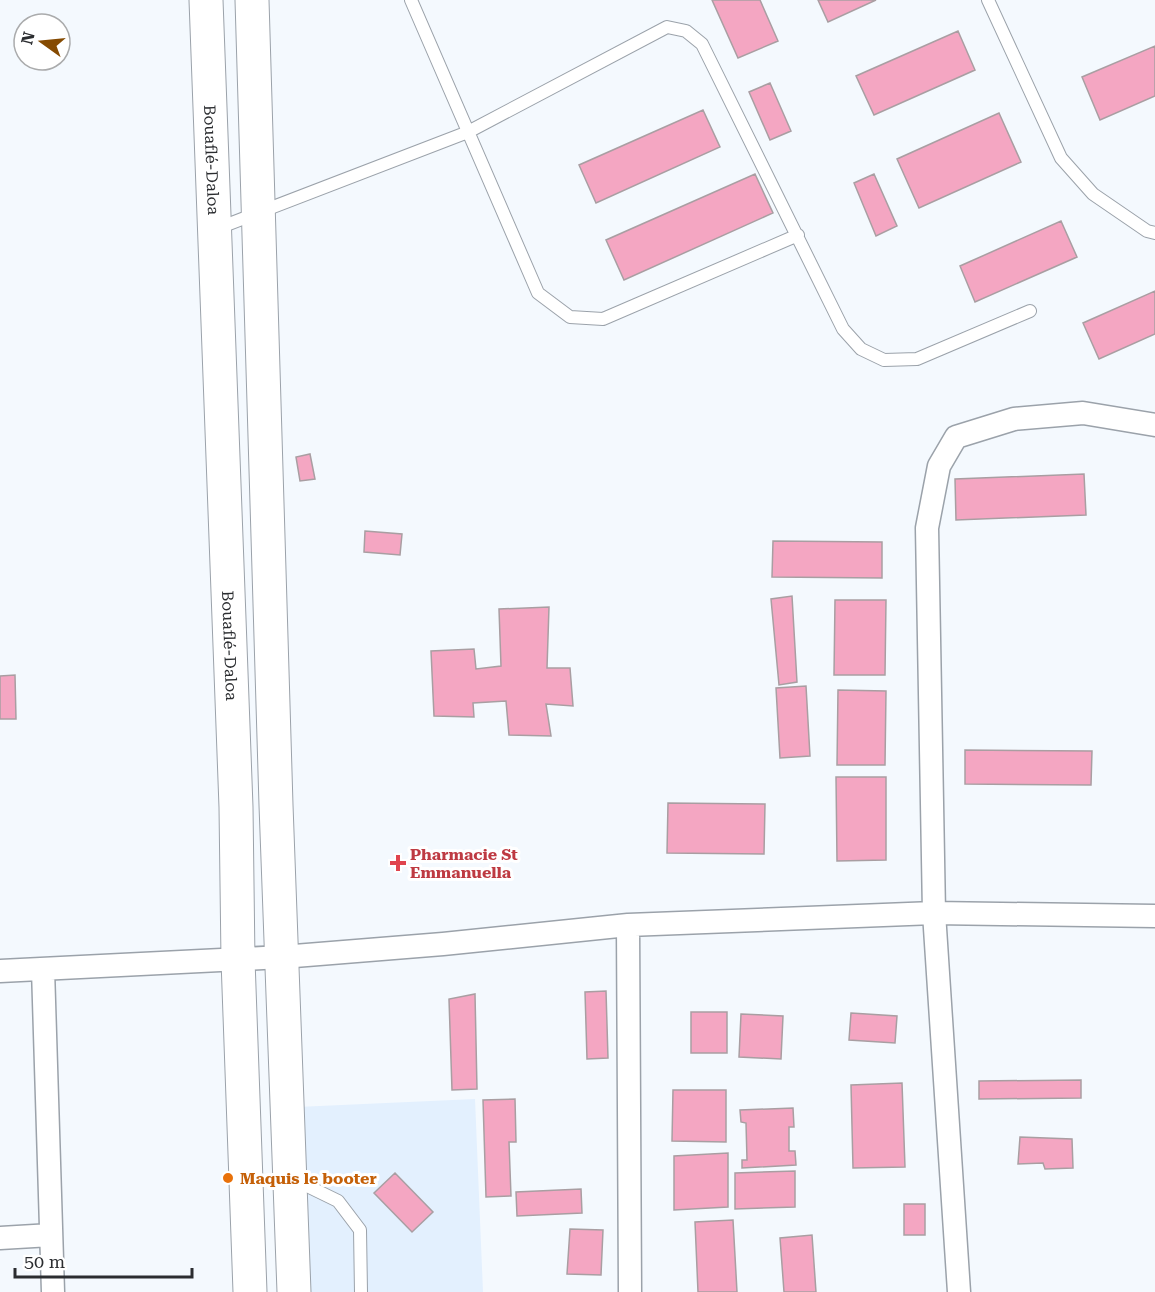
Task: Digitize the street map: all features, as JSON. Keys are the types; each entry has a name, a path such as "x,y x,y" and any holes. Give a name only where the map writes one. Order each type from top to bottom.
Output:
{"highway":[{"name":"Bouaflé-Daloa","path":"206,0 236,807 238,960 250,1292"},
{"path":"252,0 294,1292"}],"street":[{"path":"959,1292 934,913 927,528 939,466 956,437 1014,419 1083,413 1155,425"},
{"path":"0,971 282,957 443,944 628,925 934,913 1155,916"},
{"path":"628,925 630,1292"},
{"path":"43,969 53,1292"},
{"path":"0,1238 51,1235"}],"lane":[{"path":"411,0 538,293 570,317 603,319 798,235"},
{"path":"988,0 1061,158 1093,194 1147,231 1155,233"},
{"path":"215,229 468,132 666,27 686,31 702,44 843,329 861,349 884,360 917,359 1030,311"},
{"path":"290,1177 338,1201 360,1230 361,1292"}],"shaded area":[{"path":"475,1099 483,1292 304,1292 297,1107"}],"building":[{"path":"712,0 760,0 778,41 738,58"},
{"path":"818,0 876,0 828,22"},
{"path":"958,31 975,70 874,115 856,76"},
{"path":"1155,46 1155,96 1100,120 1082,77"},
{"path":"770,83 791,131 770,140 749,92"},
{"path":"703,110 720,147 596,203 579,165"},
{"path":"999,113 1021,162 919,208 897,159"},
{"path":"755,174 773,213 624,280 606,240"},
{"path":"874,174 897,226 876,236 854,183"},
{"path":"1061,221 1077,257 975,302 960,266"},
{"path":"1155,291 1155,334 1099,359 1083,323"},
{"path":"310,454 315,479 300,481 296,457"},
{"path":"1084,474 1086,515 956,520 955,479"},
{"path":"365,531 402,534 400,555 364,552"},
{"path":"773,541 882,542 882,578 772,577"},
{"path":"792,596 797,682 779,685 771,599"},
{"path":"835,600 886,600 885,675 834,675"},
{"path":"549,607 547,668 570,668 573,706 546,704 551,736 509,735 506,701 473,703 474,717 434,716 431,651 474,649 476,669 501,666 499,609"},
{"path":"15,675 16,719 0,719 0,676"},
{"path":"806,686 810,756 780,758 776,688"},
{"path":"838,690 886,691 885,765 837,765"},
{"path":"965,750 1092,751 1091,785 965,784"},
{"path":"836,777 886,777 886,860 837,861"},
{"path":"668,803 765,804 764,854 667,853"},
{"path":"606,991 608,1058 587,1059 585,992"},
{"path":"475,994 477,1089 452,1090 449,999"},
{"path":"691,1012 727,1012 727,1053 691,1053"},
{"path":"851,1013 897,1016 895,1043 849,1040"},
{"path":"741,1014 783,1016 781,1059 739,1057"},
{"path":"1081,1080 1081,1098 979,1099 979,1081"},
{"path":"902,1083 905,1167 853,1168 851,1085"},
{"path":"673,1090 726,1090 726,1142 672,1141"},
{"path":"515,1099 516,1142 509,1142 511,1196 486,1197 483,1100"},
{"path":"793,1108 794,1127 789,1127 789,1151 795,1151 796,1165 742,1168 742,1160 747,1160 746,1123 741,1122 740,1110"},
{"path":"1020,1137 1072,1139 1073,1168 1045,1169 1043,1163 1018,1164"},
{"path":"728,1153 728,1207 674,1210 674,1156"},
{"path":"795,1171 795,1207 735,1209 735,1173"},
{"path":"395,1173 433,1212 412,1232 374,1193"},
{"path":"581,1189 582,1213 517,1216 516,1192"},
{"path":"904,1204 925,1204 925,1235 904,1235"},
{"path":"733,1220 737,1292 698,1292 695,1222"},
{"path":"570,1229 603,1230 601,1275 567,1274"},
{"path":"812,1235 816,1292 784,1292 780,1238"}],"place":[{"name":"Pharmacie St Emmanuella","path":"398,863"},
{"name":"Maquis le booter","path":"228,1178"}]}
